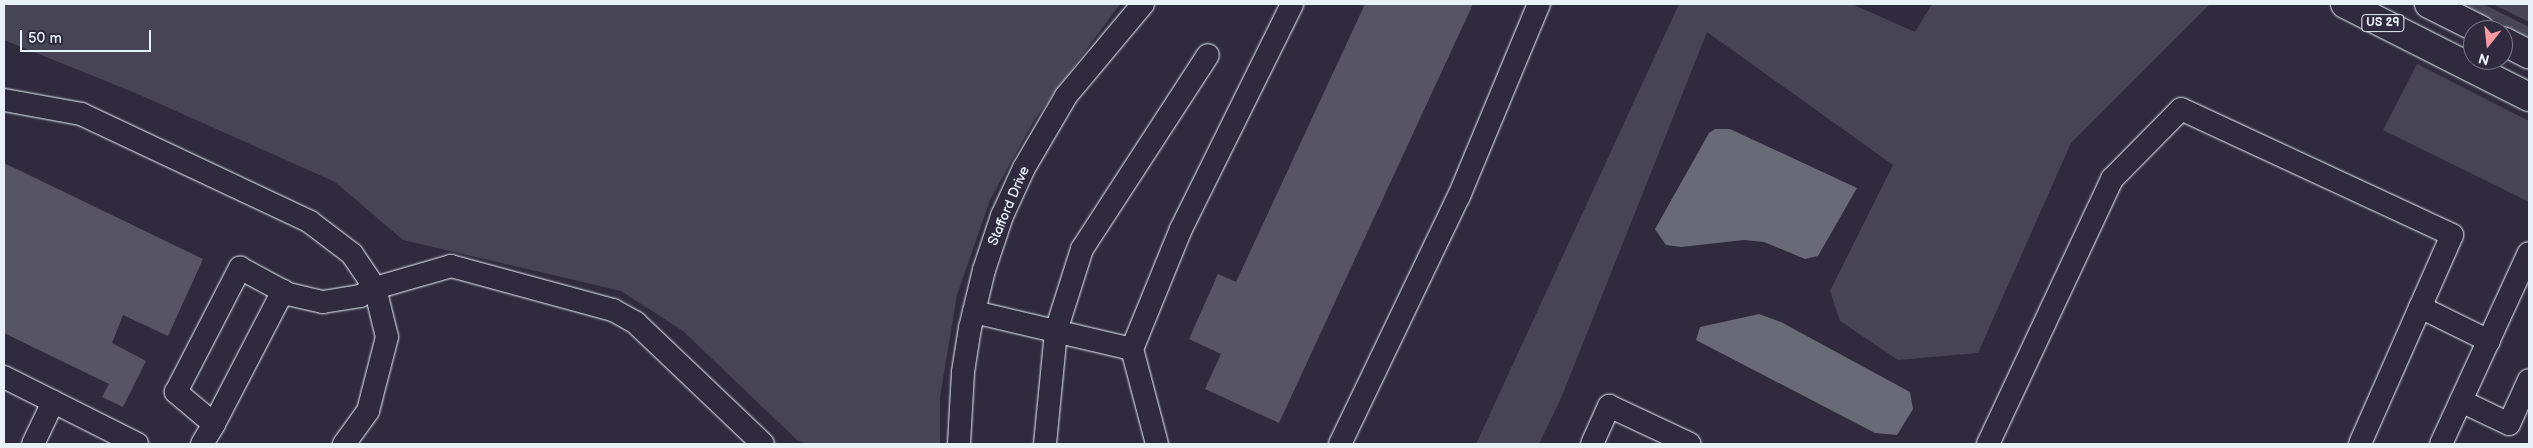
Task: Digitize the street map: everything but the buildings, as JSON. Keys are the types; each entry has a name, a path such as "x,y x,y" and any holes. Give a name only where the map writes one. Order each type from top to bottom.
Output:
{"main road":[{"name":"US 29","path":"2345,4 2529,97"},
{"path":"2429,4 2463,21"},
{"path":"2513,46 2529,54"}],"street":[{"name":"Stafford Drive","path":"959,444 963,372 974,312 999,225 1024,168 1066,96 1143,4"},
{"path":"1156,444 1132,349 1181,229 1292,4"},
{"path":"1340,444 1459,196 1539,4"},
{"path":"1045,444 1056,331 1082,249 1208,56"},
{"path":"4,100 81,114 310,222 352,254 375,288 387,338 368,411 347,443"},
{"path":"1988,444 2112,179 2181,110 2452,235 2360,444"},
{"path":"2441,444 2529,253"},
{"path":"214,424 176,392 240,268 283,291 323,302 360,296 375,288 451,266 613,310 636,323 763,444"},
{"path":"202,444 283,291"},
{"path":"2420,307 2489,341"},
{"path":"974,312 1132,349"},
{"path":"4,377 137,444"},
{"path":"2461,402 2509,424 2529,380"},
{"path":"33,444 54,402"},
{"path":"1592,444 1609,406 1690,444"}],"shaded area":[{"path":"4,4 1120,4 1035,119 990,200 957,295 940,397 940,444 808,444 797,440 683,331 621,291 403,240 335,182 140,95 4,40"},
{"path":"1679,4 1852,4 1915,32 1932,4 2210,4 2071,143 1978,353 1898,360 1840,321 1830,291 1893,165 1707,32 1562,396 1539,444 1476,444"},
{"path":"2462,4 2483,4 2529,27 2529,37 2513,29 2513,20 2494,20"},
{"path":"2493,4 2529,4 2529,22"},
{"path":"2417,64 2529,121 2529,202 2383,130"}],"water":[{"path":"1715,129 1730,129 1857,188 1818,256 1805,259 1764,242 1744,240 1681,247 1666,245 1655,229 1709,133"},
{"path":"1759,314 1781,322 1910,392 1913,409 1897,435 1875,433 1696,340 1700,327"}]}
